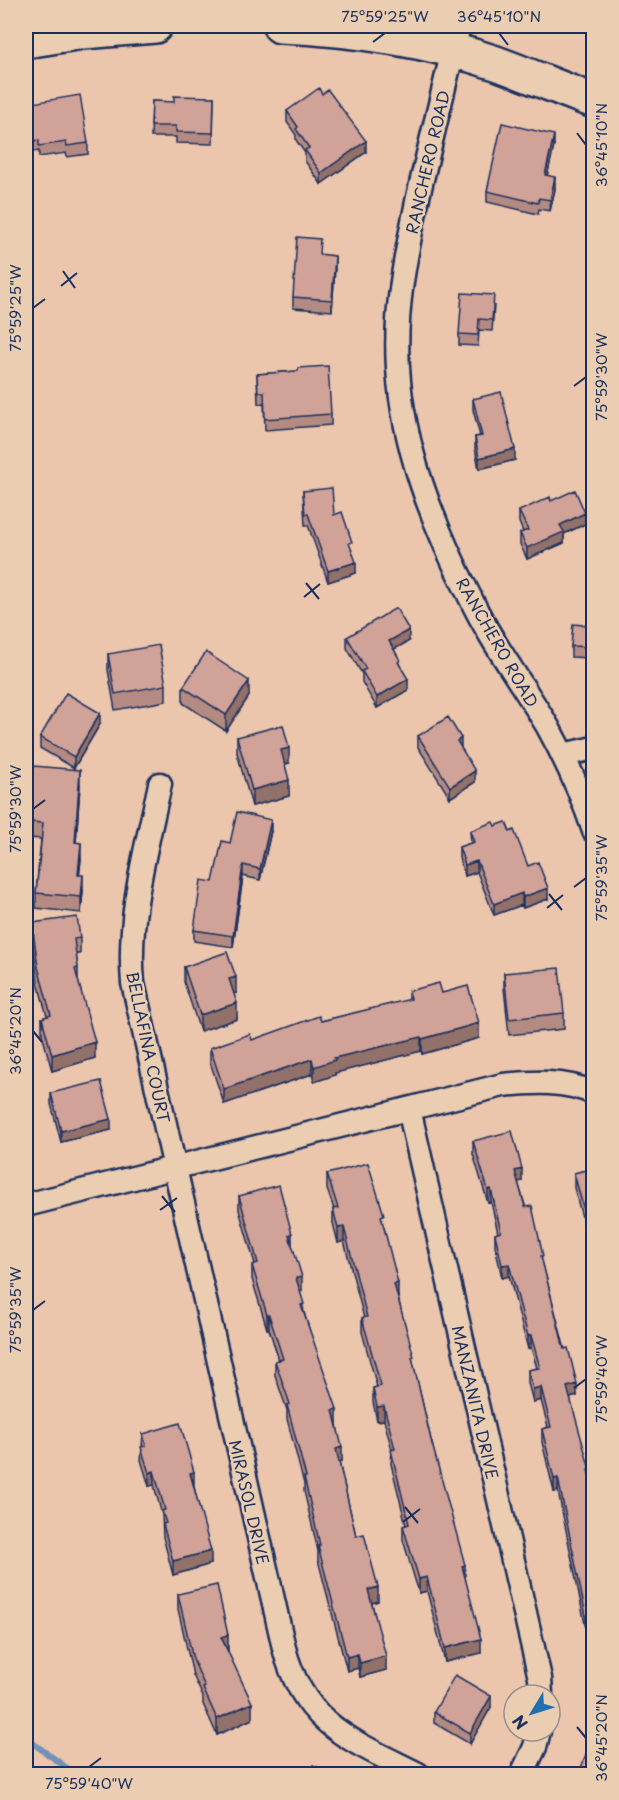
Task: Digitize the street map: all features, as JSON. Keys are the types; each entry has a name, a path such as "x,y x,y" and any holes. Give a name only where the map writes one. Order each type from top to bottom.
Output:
{"street":[{"path":"26,41 83,32 156,26"},
{"path":"280,26 320,27 384,36 456,38 496,63 594,101"},
{"name":"RANCHERO ROAD","path":"456,38 429,146 402,274 397,321 403,414 414,460 436,523 469,596 508,666 563,755 594,831"},
{"path":"563,755 594,748"},
{"name":"BELLAFINA COURT","path":"160,784 135,907 131,959 138,1008 174,1168"},
{"path":"26,1205 503,1085 533,1082 559,1083 594,1093"},
{"name":"MANZANITA DRIVE","path":"409,1109 539,1683"},
{"name":"MIRASOL DRIVE","path":"174,1168 290,1671 308,1704 330,1727 418,1774"},
{"path":"522,1774 536,1743"}],"building":[{"path":"319,88 322,94 328,90 366,141 321,173 305,150 309,148 287,111"},
{"path":"80,95 88,143 67,146 66,142 39,146 39,140 26,142 26,112 33,111 32,103"},
{"path":"174,96 214,97 213,133 176,132 176,126 151,126 152,101 174,102"},
{"path":"502,123 554,135 545,175 555,177 550,200 539,198 538,203 487,191"},
{"path":"297,237 320,239 319,254 335,256 332,300 293,297"},
{"path":"462,293 494,295 492,320 479,319 478,335 459,334"},
{"path":"328,366 331,414 265,419 264,392 258,392 257,374"},
{"path":"501,392 515,449 479,458 475,437 482,436 473,399"},
{"path":"332,488 334,515 342,512 356,562 328,571 308,514 305,514 303,491"},
{"path":"575,490 585,513 560,525 564,532 527,548 520,533 528,530 519,511 550,497 551,501"},
{"path":"396,608 409,630 389,641 408,679 377,697 362,671 366,669 347,637"},
{"path":"573,624 594,626 594,659 590,659 591,647 571,646"},
{"path":"159,645 166,685 115,694 108,654"},
{"path":"206,652 249,681 226,715 183,687"},
{"path":"66,693 100,713 74,757 40,737"},
{"path":"448,717 461,738 457,741 475,771 450,787 418,736"},
{"path":"283,725 289,748 281,750 289,780 252,790 237,737"},
{"path":"33,766 80,770 75,842 81,843 78,875 83,875 81,897 36,893 43,823 30,822"},
{"path":"237,812 271,820 260,869 243,865 233,936 194,930 201,880 213,882 222,841 230,843"},
{"path":"493,822 495,826 506,822 510,832 514,830 528,866 538,862 548,888 523,897 522,893 494,904 477,861 465,865 459,847 474,842 470,831"},
{"path":"77,917 80,938 74,939 78,968 75,969 95,1042 52,1055 42,1018 51,1015 38,967 32,923"},
{"path":"227,952 236,977 229,979 237,1003 200,1015 184,967"},
{"path":"559,968 564,1013 509,1019 504,973"},
{"path":"439,983 442,993 468,986 479,1023 422,1039 421,1037 334,1058 335,1060 314,1067 312,1059 224,1089 210,1048 250,1034 252,1040 319,1016 321,1021 411,999 409,991"},
{"path":"101,1081 111,1119 61,1131 51,1093"},
{"path":"26,1119 30,1137 26,1138"},
{"path":"512,1131 522,1169 515,1171 525,1207 532,1206 543,1256 541,1256 564,1349 568,1348 577,1384 567,1387 590,1470 588,1470 594,1495 594,1615 586,1616 558,1478 554,1479 542,1429 551,1427 541,1387 533,1389 528,1370 540,1368 531,1335 528,1336 509,1264 502,1265 495,1234 501,1232 491,1189 488,1190 473,1141"},
{"path":"368,1163 384,1215 381,1216 398,1283 394,1284 414,1357 412,1357 431,1440 465,1565 462,1566 481,1639 445,1648 427,1577 419,1579 403,1526 409,1524 391,1450 395,1449 384,1406 377,1407 373,1388 381,1386 362,1318 367,1317 344,1227 338,1228 333,1209 338,1208 327,1174"},
{"path":"594,1168 594,1223 588,1225 574,1173"},
{"path":"279,1185 292,1234 289,1235 302,1277 296,1278 304,1304 301,1305 337,1409 333,1410 342,1447 336,1449 356,1536 364,1534 378,1587 368,1590 386,1656 360,1663 358,1654 347,1657 318,1546 320,1545 304,1477 306,1477 287,1405 290,1404 275,1361 283,1359 252,1265 258,1263 239,1196"},
{"path":"180,1423 194,1472 190,1473 211,1551 173,1561 163,1524 166,1523 162,1511 165,1510 154,1471 149,1473 141,1447 146,1446 143,1434"},
{"path":"217,1585 228,1635 221,1637 252,1703 217,1719 193,1659 178,1594"},
{"path":"455,1675 491,1696 470,1733 434,1712"},
{"path":"592,1737 594,1737 594,1774 579,1774"},
{"path":"313,1765 331,1774 308,1774"}],"waterway":[{"path":"26,1738 75,1774"}]}
